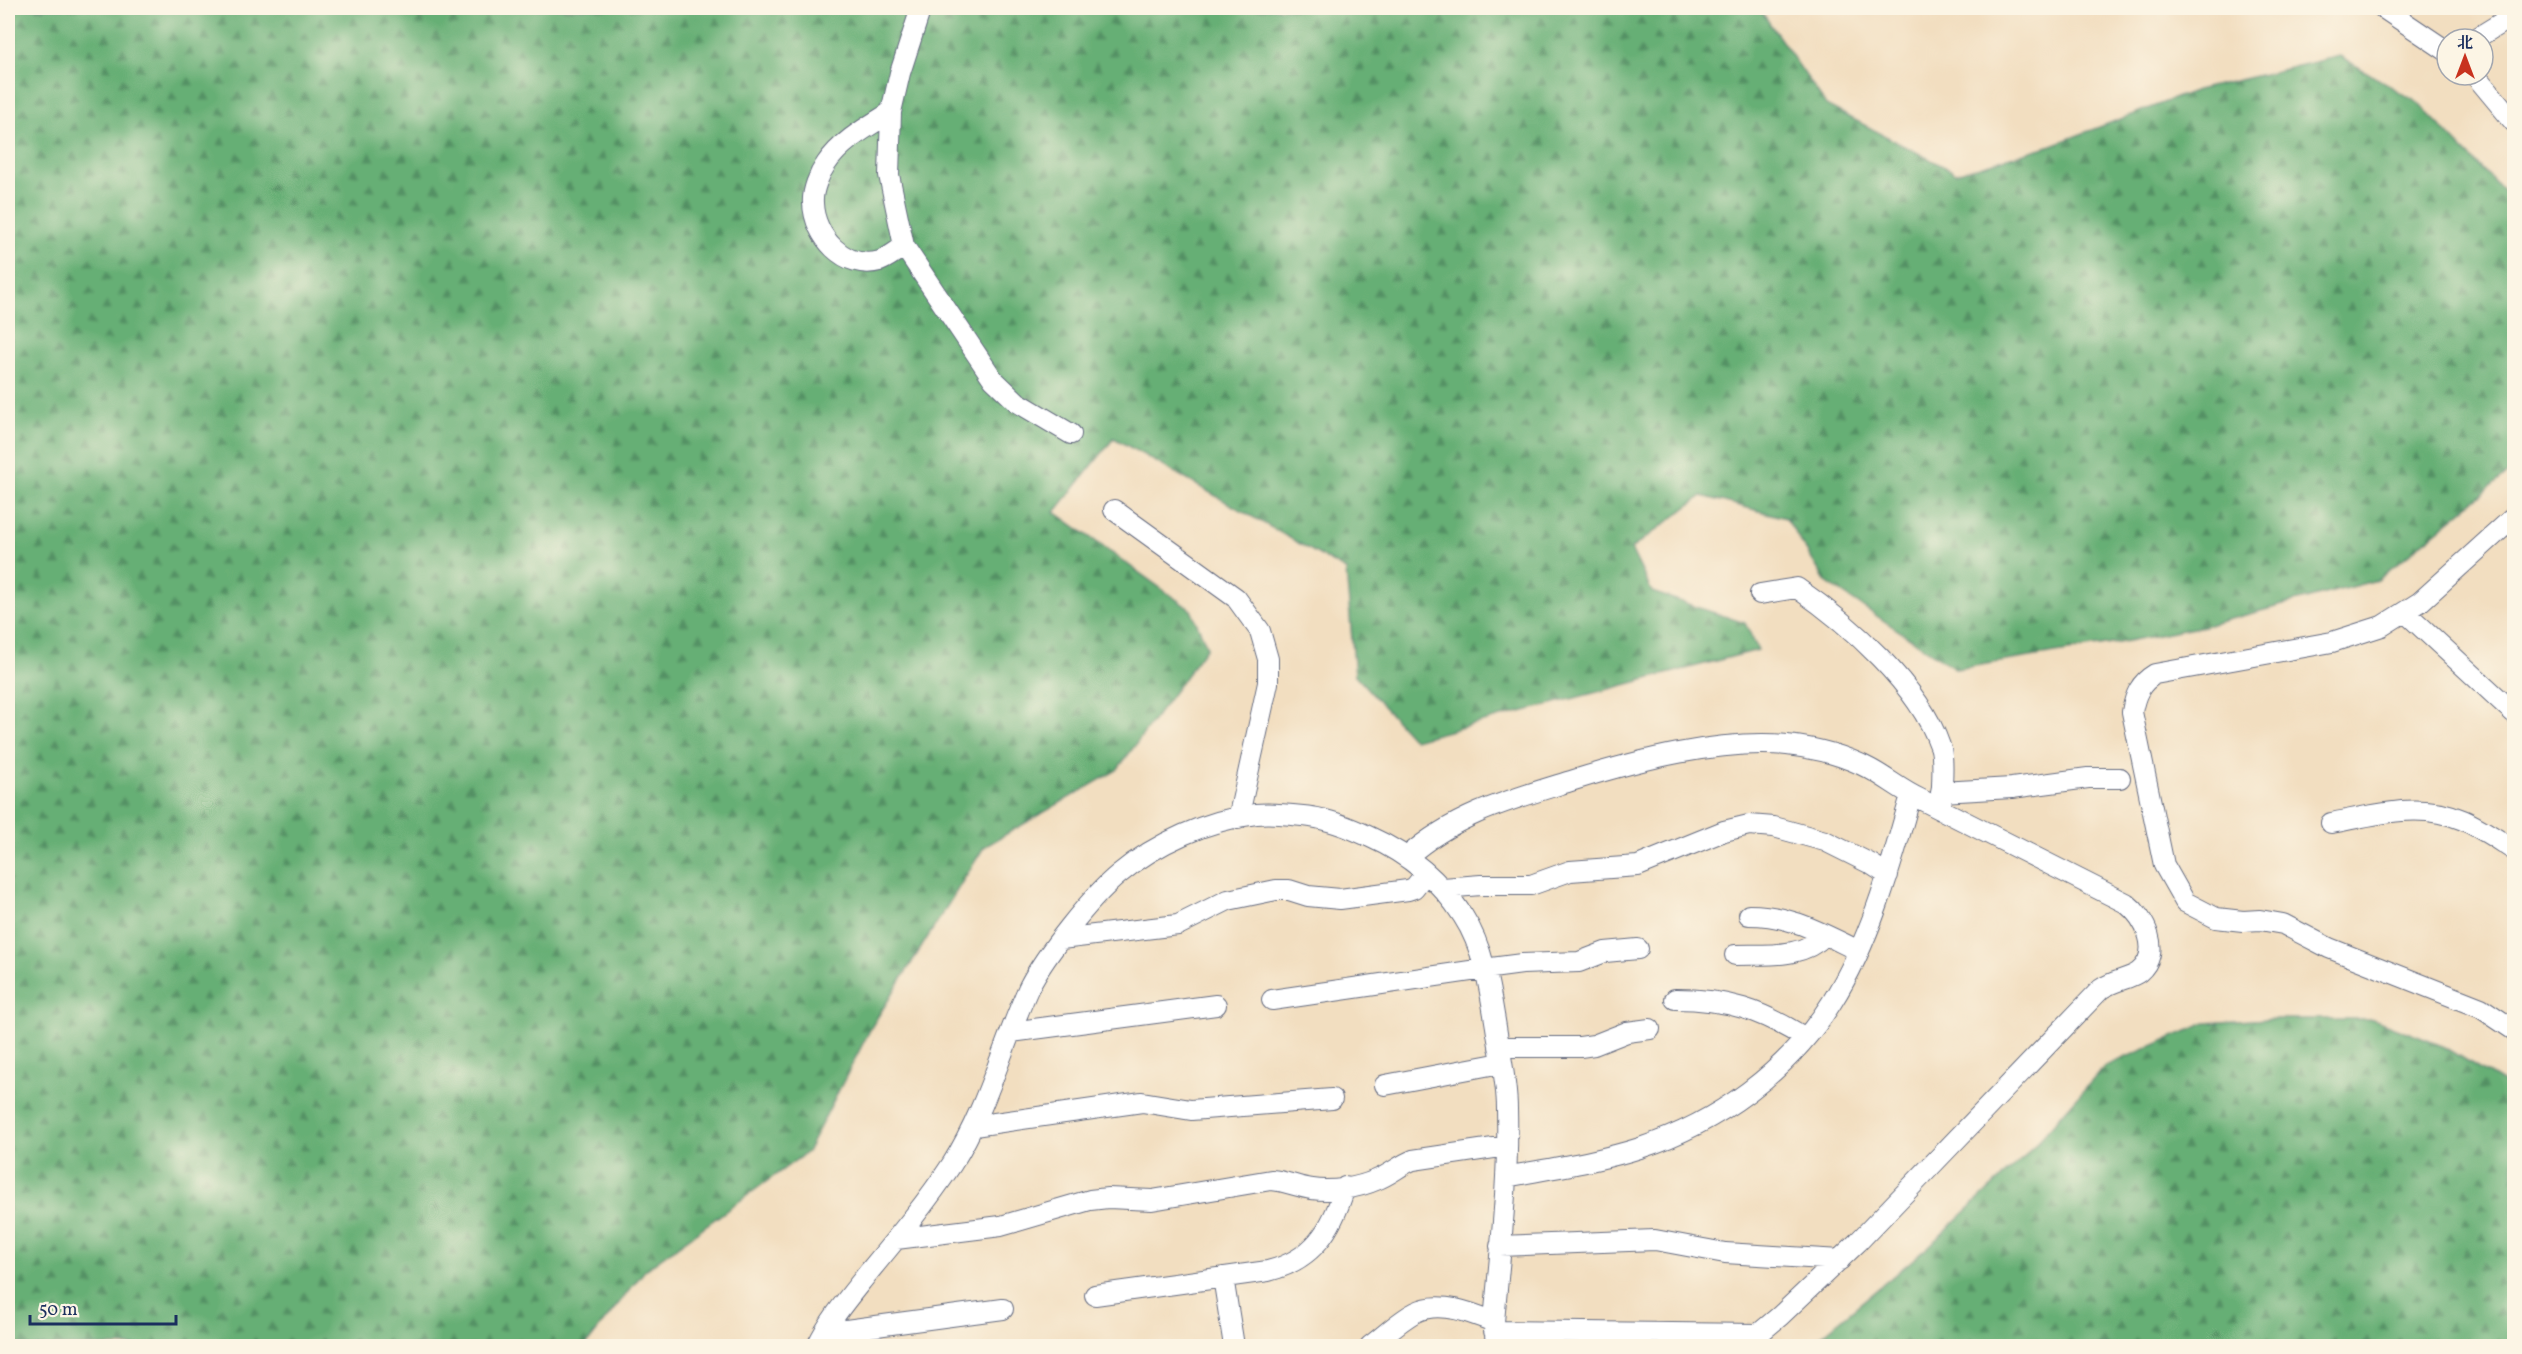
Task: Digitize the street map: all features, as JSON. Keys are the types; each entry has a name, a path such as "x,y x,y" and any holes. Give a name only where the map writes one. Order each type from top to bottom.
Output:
{"street":[{"path":"921,8 900,73 891,112 889,175 904,246 993,379 1017,402 1071,434"},
{"path":"2383,8 2435,43"},
{"path":"2494,27 2514,15"},
{"path":"2485,87 2514,122"},
{"path":"891,112 847,142 827,162 817,181 812,202 818,229 845,258 861,263 881,260 904,246"},
{"path":"1114,510 1236,598 1260,631 1268,659 1268,683 1238,819"},
{"path":"2514,517 2420,602 2382,626 2332,642 2170,670 2146,680 2134,700 2133,725 2164,865 2185,902 2216,918 2260,920 2283,924 2329,948 2481,1008 2514,1030"},
{"path":"1760,594 1797,588 1833,612 1879,656 1921,708 1941,747 1941,801"},
{"path":"2405,612 2514,713"},
{"path":"1407,857 1449,825 1532,793 1643,762 1717,747 1767,744 1822,751 1870,769 1911,795 1941,801 2126,903 2140,916 2150,940 2147,959 2140,971 2119,978 2101,989 1840,1260 1744,1347"},
{"path":"1941,801 2012,788 2088,778 2120,778"},
{"path":"1506,1177 1608,1157 1684,1131 1732,1104 1784,1062 1831,1003 1859,951 1888,875 1911,795"},
{"path":"2331,823 2396,812 2426,811 2463,820 2514,850"},
{"path":"820,1340 834,1316 896,1239 951,1165 974,1126 1030,986 1048,955 1061,939 1117,875 1150,852 1187,834 1257,814 1287,814 1327,820 1392,846 1443,888 1465,918 1480,952 1491,996 1507,1105 1506,1177 1495,1333"},
{"path":"1443,888 1532,885 1570,871 1638,866 1724,831 1749,825 1774,827 1825,841 1888,875"},
{"path":"1061,939 1178,925 1218,903 1276,890 1289,890 1308,896 1340,899 1408,890 1414,888 1426,873"},
{"path":"1749,915 1767,915 1791,920 1859,951"},
{"path":"1735,954 1793,952 1816,945 1826,935"},
{"path":"1272,1000 1522,964 1579,962 1605,952 1638,949"},
{"path":"1675,999 1703,999 1737,1005 1784,1024 1804,1038"},
{"path":"1011,1032 1216,1005"},
{"path":"1385,1085 1500,1055 1594,1045 1627,1032 1650,1029"},
{"path":"974,1126 1143,1102 1191,1110 1332,1099"},
{"path":"896,1239 1001,1226 1090,1200 1108,1198 1152,1200 1271,1180 1312,1189 1345,1188 1377,1180 1404,1163 1421,1158 1507,1146"},
{"path":"1095,1295 1268,1271 1287,1266 1302,1258 1324,1235 1338,1213 1345,1188"},
{"path":"1500,1246 1655,1240 1725,1253 1840,1260"},
{"path":"1223,1277 1234,1347"},
{"path":"820,1340 1003,1308"},
{"path":"1370,1347 1417,1311 1435,1308 1470,1312 1495,1333 1759,1334"}],"green space":[{"path":"8,8 1759,8 1826,105 1956,173 2052,145 2197,90 2340,56 2417,102 2514,202 2514,468 2377,580 2204,626 2118,643 1956,669 1826,582 1786,518 1702,496 1631,549 1652,592 1745,623 1758,650 1414,740 1355,675 1346,570 1114,438 1055,512 1191,610 1207,647 1117,770 984,847 872,1026 807,1152 646,1269 585,1346 8,1346"},
{"path":"2268,1019 2373,1019 2445,1047 2514,1090 2514,1346 1809,1346 1928,1247 2024,1157 2105,1066 2206,1023"}]}
